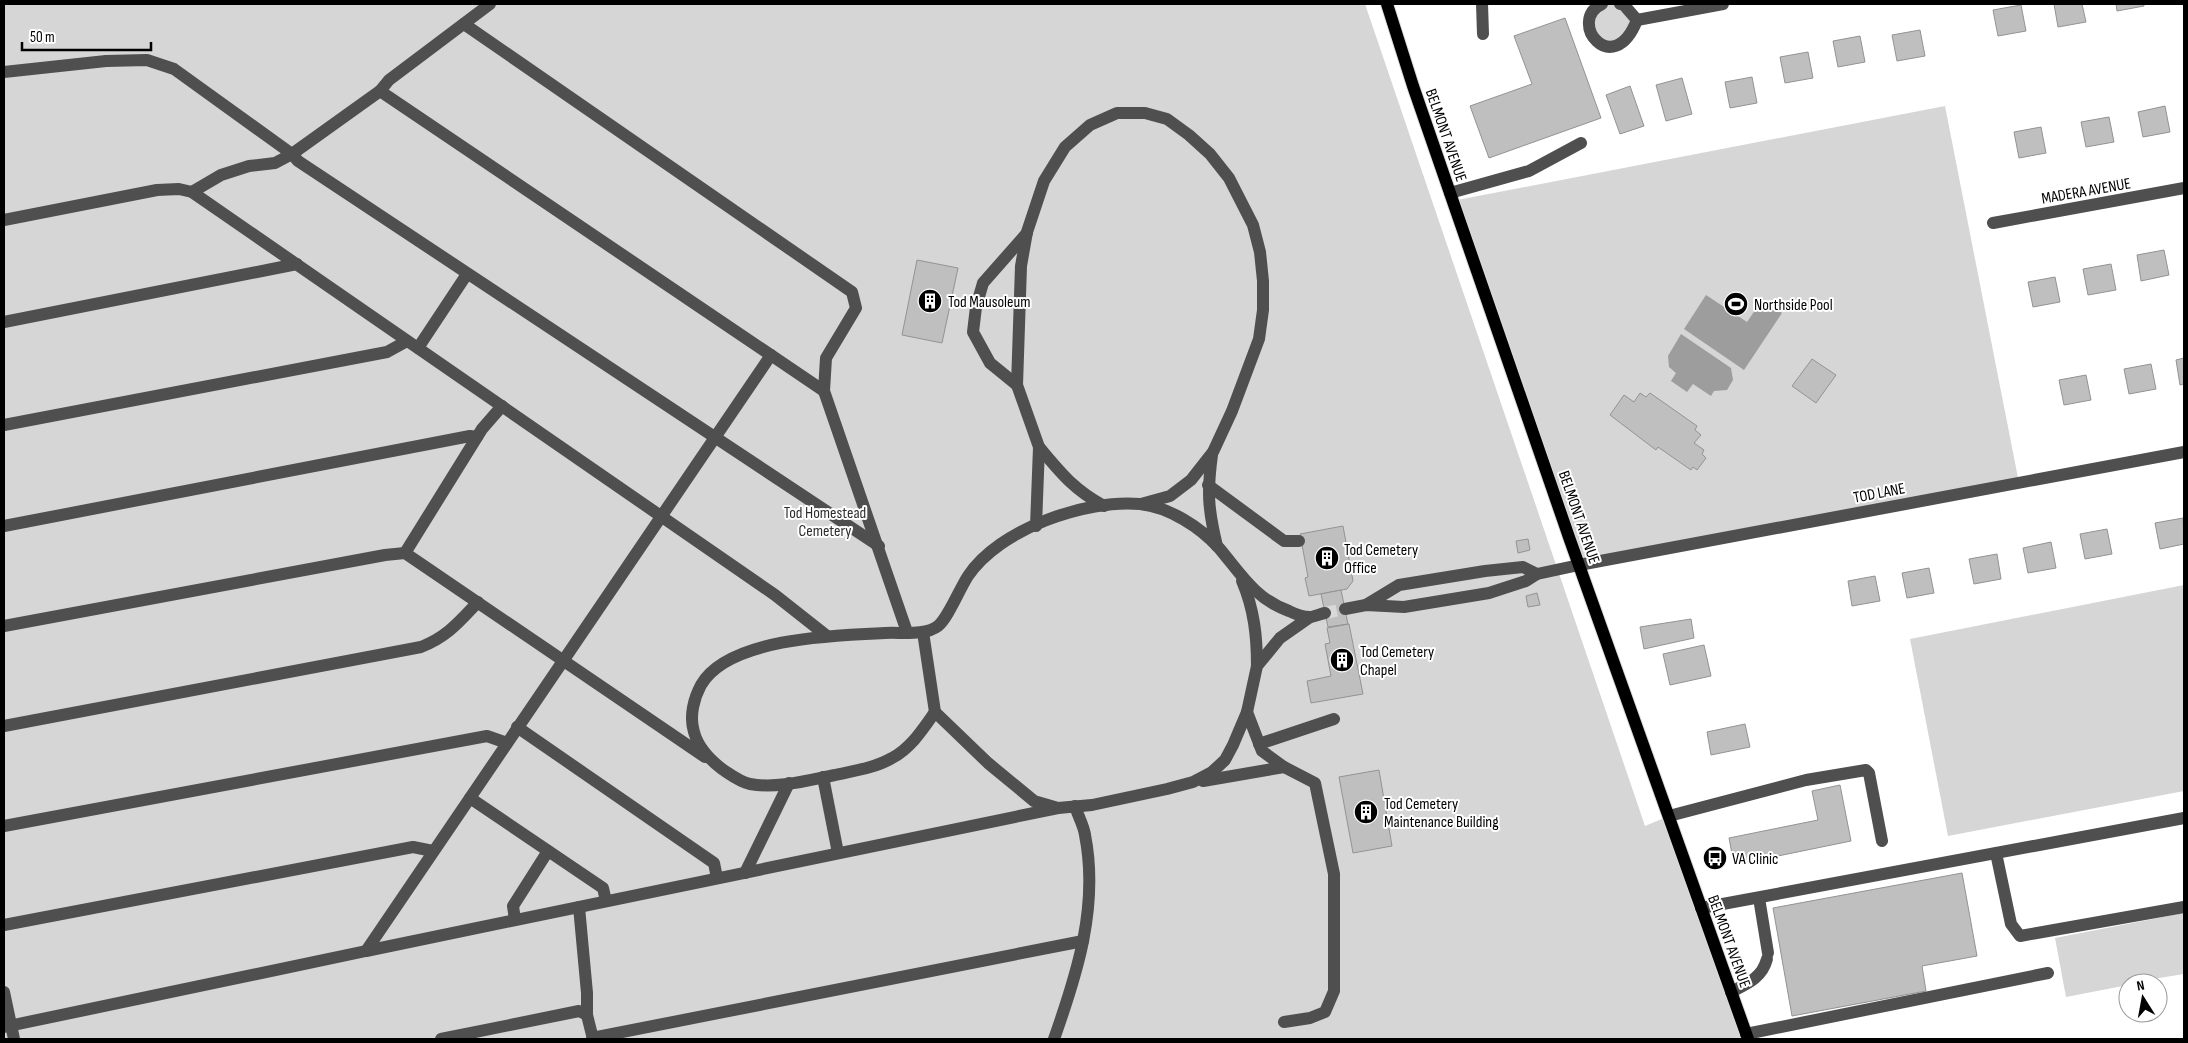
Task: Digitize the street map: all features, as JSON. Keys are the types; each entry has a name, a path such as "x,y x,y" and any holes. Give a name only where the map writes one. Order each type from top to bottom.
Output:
{"main road":[{"name":"BELMONT AVENUE","path":"1387,4 1413,86 1579,565 1747,1036"}],"street":[{"path":"192,192 221,175 250,166 275,163 292,154 380,91 389,80 490,4"},
{"path":"1482,4 1483,34"},
{"path":"1602,4 1592,13 1589,22 1590,31 1594,39 1602,45 1620,45 1628,39 1637,20"},
{"path":"1620,4 1624,5 1637,20"},
{"path":"1637,20 1723,4"},
{"path":"464,24 852,292 856,308 826,358 824,391 879,546 907,632"},
{"path":"4,72 106,61 147,60 174,68 292,154 298,161 879,546"},
{"path":"380,91 824,391"},
{"path":"711,761 701,749 696,736 692,714 696,694 707,675 726,660 740,654 827,636 922,632 938,626 969,574 991,551 1014,536 1075,510 1141,504 1170,496 1191,480 1213,452 1232,411 1259,339 1263,310 1260,252 1253,224 1229,178 1210,154 1167,119 1145,112 1117,113 1090,125 1065,147 1044,181 1027,232 1021,266 1017,385 1040,447 1064,478 1083,495 1104,506"},
{"path":"1450,193 1529,171 1581,143"},
{"path":"4,220 157,190 180,188 192,192 775,595 827,636"},
{"name":"MADERA AVENUE","path":"1993,223 2184,188"},
{"path":"1017,385 990,363 973,332 976,307 983,282 1027,232"},
{"path":"4,322 297,264"},
{"path":"418,348 468,274"},
{"path":"4,425 387,352 407,341"},
{"path":"366,951 771,355"},
{"path":"405,553 477,437 502,406"},
{"path":"4,526 470,436 477,437"},
{"path":"1036,526 1040,447"},
{"path":"1213,452 1208,485 1209,514 1218,547"},
{"name":"TOD LANE","path":"1537,574 2184,452"},
{"path":"1208,485 1284,542 1299,541"},
{"path":"1141,504 1170,512 1196,527 1218,547 1256,592 1274,606 1310,617"},
{"path":"4,626 385,555 405,553 711,761 748,784 764,786 789,783 860,769 891,759 912,743 936,712"},
{"path":"1366,605 1400,585 1523,567 1537,574"},
{"path":"1499,569 1503,588"},
{"path":"1193,782 1212,772 1224,760 1247,712 1257,666 1258,638 1252,609 1239,574"},
{"path":"1345,609 1366,605 1404,607 1489,593 1526,581 1537,574"},
{"path":"4,726 421,647 438,641 450,632 478,602"},
{"path":"1257,666 1280,638 1310,617 1325,614"},
{"path":"922,632 936,712 988,764 1034,801 1058,808"},
{"path":"1247,712 1262,751 1284,768 1315,783 1334,874 1334,991 1325,1012 1310,1018 1284,1022"},
{"path":"1260,744 1334,719"},
{"path":"517,727 714,863 717,878"},
{"path":"4,826 487,736 507,742"},
{"path":"8,1026 1058,808 1092,805 1193,782 1284,768"},
{"path":"1669,816 1806,780 1866,770 1869,773 1882,841"},
{"path":"823,777 838,853"},
{"path":"745,872 789,783"},
{"path":"470,798 603,888 606,901"},
{"path":"1054,1039 1072,987 1089,906 1089,867 1085,834 1075,806"},
{"path":"1701,908 2184,818"},
{"path":"4,925 413,847 433,851"},
{"path":"515,920 513,906 548,851"},
{"path":"1996,853 2011,924 2020,936 2184,907"},
{"path":"1731,992 1754,980 1761,974 1768,956 1759,898"},
{"path":"579,907 587,993 586,1015 593,1039 1083,941"},
{"path":"1747,1036 2048,972"},
{"path":"4,992 8,1026 14,1039"},
{"path":"441,1039 579,1011 586,1015"}],"green space":[{"name":"Tod Homestead Cemetery","path":"4,4 1365,4 1645,826 1669,816 1748,1039 4,1039"},
{"path":"1602,4 1620,4 1637,20 1620,45 1594,39 1592,13"},
{"name":"Northside Pool","path":"1945,106 2019,483 1579,565 1452,201"},
{"path":"2184,585 2184,791 1948,836 1910,639"},
{"path":"2184,913 2184,974 2168,977 2168,973 2118,973 2118,987 2066,997 2055,938"}],"shaded area":[{"path":"1706,295 1747,322 1762,300 1782,313 1744,370 1684,329"},
{"path":"1681,334 1731,368 1733,380 1727,390 1714,391 1711,396 1693,384 1687,392 1671,381 1676,373 1669,367 1668,356"}],"building":[{"path":"2054,4 2082,4 2086,22 2058,27"},
{"path":"2116,4 2144,4 2144,6 2117,11"},
{"path":"2021,5 2026,31 1998,36 1993,10"},
{"path":"1565,18 1601,118 1489,158 1470,106 1532,84 1514,36"},
{"path":"1920,30 1925,56 1897,61 1892,35"},
{"path":"1860,36 1865,62 1838,67 1833,41"},
{"path":"1808,52 1813,78 1785,83 1780,57"},
{"path":"1752,77 1757,103 1730,108 1725,82"},
{"path":"1682,78 1692,114 1666,121 1656,85"},
{"path":"1630,86 1644,126 1620,134 1606,95"},
{"path":"2165,106 2170,132 2143,137 2138,112"},
{"path":"2109,117 2114,142 2086,147 2081,122"},
{"path":"2041,127 2046,153 2019,158 2014,132"},
{"path":"2164,250 2169,275 2141,281 2137,255"},
{"name":"Tod Mausoleum","path":"917,260 958,268 942,343 902,335"},
{"path":"2111,264 2116,290 2088,295 2083,269"},
{"path":"2055,277 2060,302 2033,307 2028,282"},
{"path":"2184,358 2184,384 2180,385 2176,360"},
{"path":"1812,359 1836,375 1816,403 1792,386"},
{"path":"2151,364 2156,389 2129,394 2124,369"},
{"path":"2086,375 2091,400 2064,405 2059,380"},
{"path":"1640,393 1646,397 1650,393 1697,426 1695,430 1701,435 1694,443 1704,450 1702,454 1706,458 1697,470 1693,467 1691,470 1658,447 1656,450 1610,415 1624,395 1634,402"},
{"path":"2183,518 2184,544 2160,549 2155,523"},
{"name":"Tod Cemetery Office","path":"1343,526 1353,581 1347,589 1309,596 1305,578 1308,577 1300,534"},
{"path":"2107,529 2112,554 2085,559 2080,534"},
{"path":"1528,539 1530,550 1518,553 1516,541"},
{"path":"2051,542 2056,568 2028,573 2023,548"},
{"path":"1997,554 2001,579 1974,584 1969,559"},
{"path":"1929,568 1934,593 1907,598 1902,573"},
{"path":"1875,576 1880,601 1852,606 1848,581"},
{"path":"1341,590 1348,624 1328,627 1321,594"},
{"path":"1537,593 1540,605 1528,607 1526,596"},
{"path":"1691,619 1694,638 1644,649 1640,627"},
{"name":"Tod Cemetery Chapel","path":"1349,624 1363,694 1311,703 1307,681 1331,676 1325,644 1330,643 1327,628"},
{"path":"1704,645 1711,676 1670,685 1663,654"},
{"path":"1745,724 1750,747 1711,755 1707,732"},
{"name":"Tod Cemetery Maintenance Building","path":"1379,770 1392,846 1353,853 1339,777"},
{"path":"1840,785 1851,841 1734,865 1729,838 1818,820 1812,791"},
{"path":"1962,873 1977,956 1922,966 1926,991 1792,1016 1773,908"}],"tunnel":[{"path":"1325,613 1345,609"}],"place":[{"name":"Tod Mausoleum","path":"930,301"},
{"name":"Northside Pool","path":"1736,304"},
{"name":"Tod Cemetery Office","path":"1327,558"},
{"name":"Tod Cemetery Chapel","path":"1342,660"},
{"name":"Tod Cemetery Maintenance Building","path":"1366,812"},
{"name":"VA Clinic","path":"1715,858"}]}
